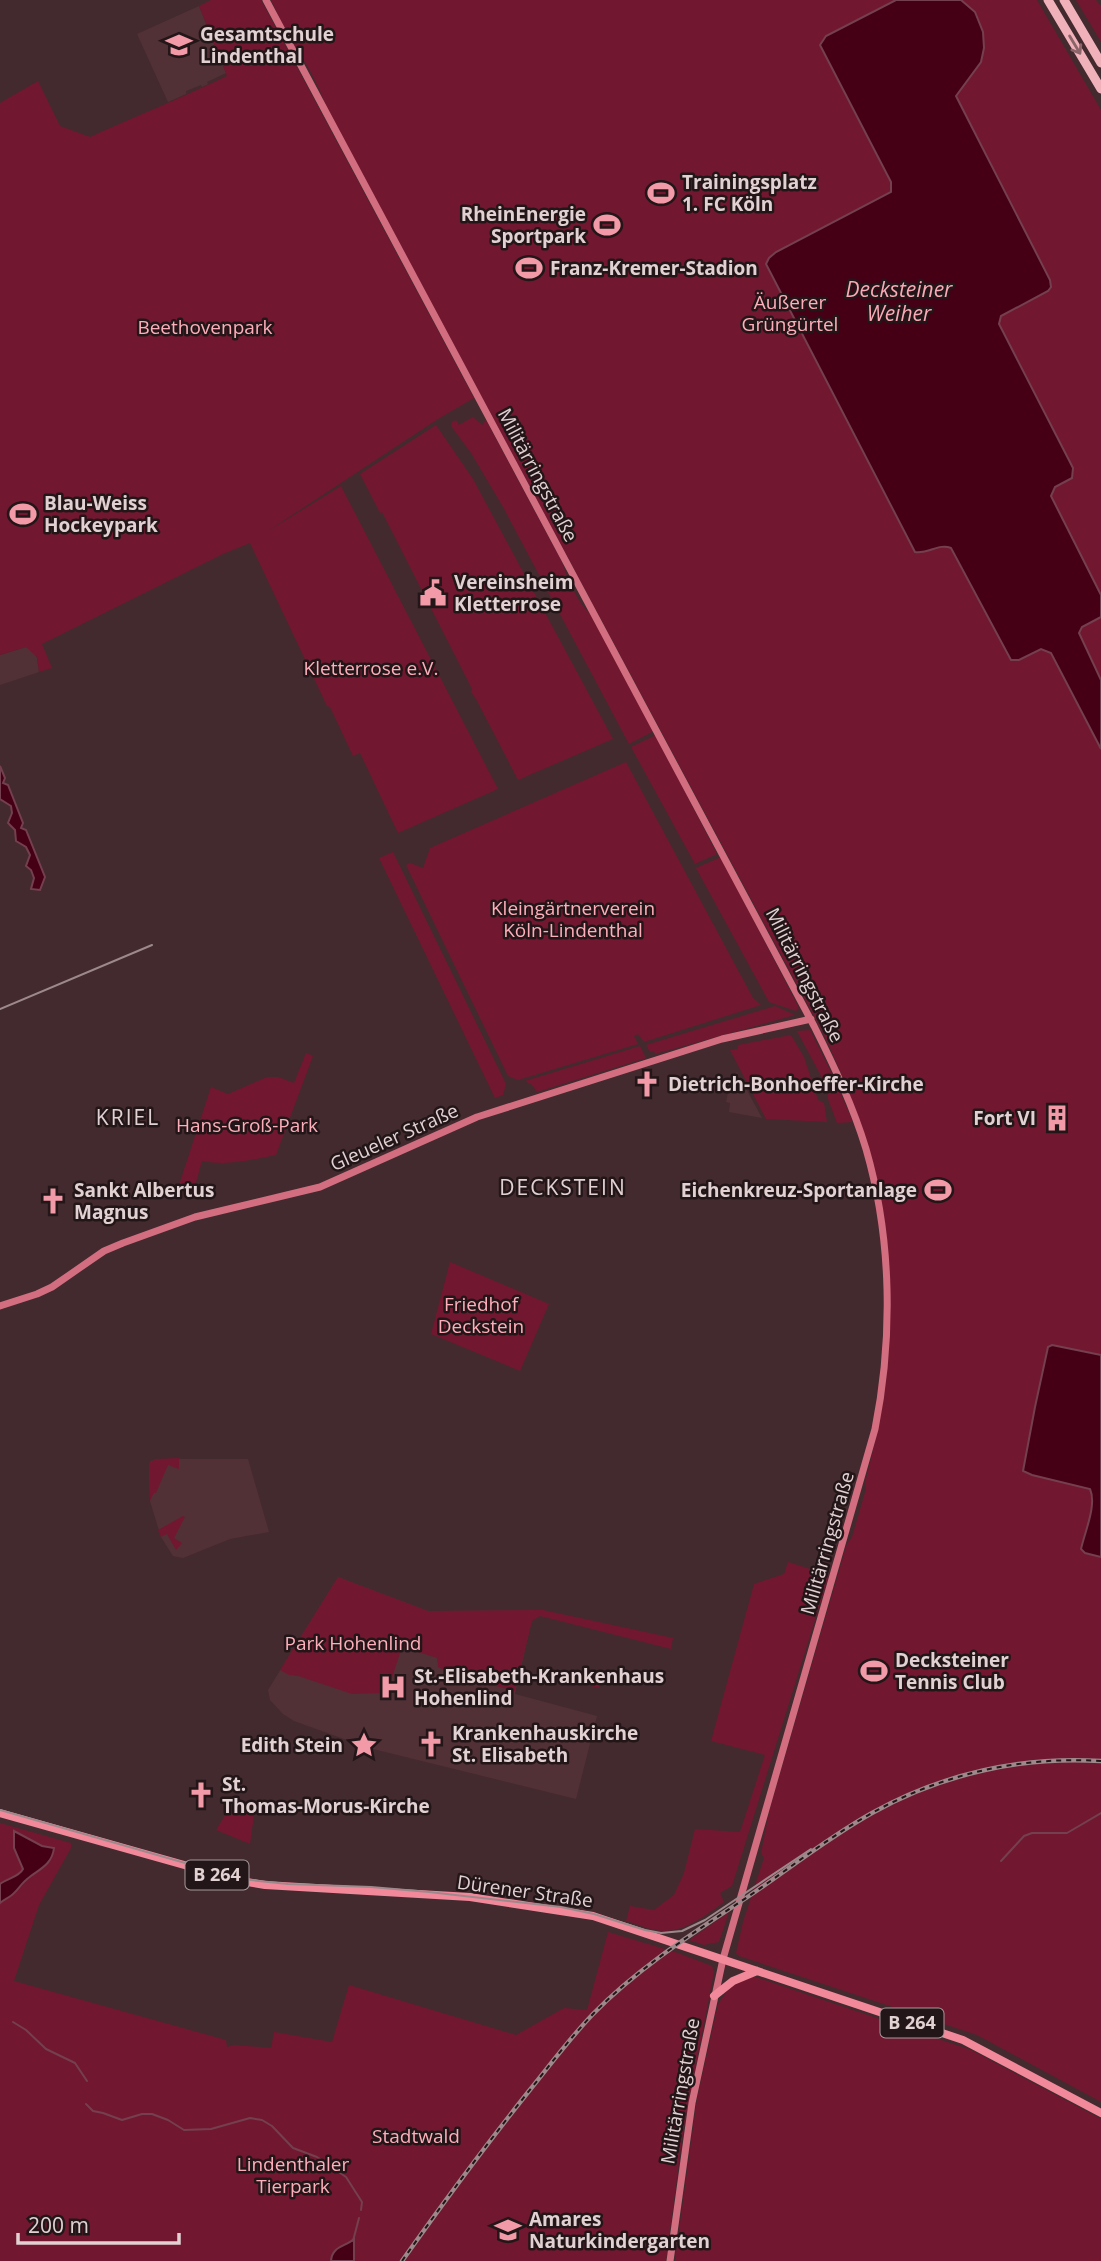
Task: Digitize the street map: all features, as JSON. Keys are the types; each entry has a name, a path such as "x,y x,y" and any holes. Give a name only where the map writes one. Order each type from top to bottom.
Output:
{"highway":[{"path":"1048,0 1101,89"},
{"path":"1064,0 1101,63"}],"main road":[{"name":"Militärringstraße","path":"266,0 811,1019 842,1084 863,1140 873,1178 885,1253 887,1314 884,1374 877,1419 866,1467 723,1959 692,2103 670,2261"},
{"name":"Gleueler Straße","path":"0,1306 37,1294 104,1251 124,1243 195,1217 320,1186 477,1117 722,1039 811,1019"},
{"name":"Dürener Straße","path":"0,1813 241,1881 276,1886 470,1897 593,1916 963,2040 1101,2113"},
{"path":"714,1996 733,1981 757,1970"}],"shaded area":[{"name":"Gesamtschule Lindenthal","path":"199,6 226,73 168,102 137,34"},
{"path":"26,647 33,651 37,658 39,672 0,685 0,655"},
{"path":"737,1072 762,1118 729,1112 730,1103 726,1102 732,1076"},
{"path":"156,1459 248,1459 269,1532 230,1539 183,1558 173,1556 161,1537 150,1501 149,1465"},
{"name":"St.-Elisabeth-Krankenhaus Hohenlind","path":"338,1577 428,1611 534,1610 515,1694 597,1716 576,1799 369,1748 294,1721 283,1714 270,1700 268,1690"}],"green space":[{"name":"Beethovenpark","path":"211,0 261,0 474,398 265,533 341,486 498,789 398,833 360,753 353,756 330,707 327,706 250,543 42,644 52,668 39,672 37,657 26,647 0,655 0,103 38,81 60,126 90,137 227,76 199,6"},
{"name":"Äußerer Grüngürtel","path":"271,0 1037,0 1101,110 1101,2102 977,2035 736,1953 764,1858 761,1853 770,1808 847,1544 852,1537 866,1489 865,1483 879,1423 887,1364 890,1308 888,1253 880,1198 866,1143 847,1088 822,1031"},
{"path":"1076,0 1096,0 1101,6 1101,42"},
{"path":"473,417 482,425 486,420 562,562 581,604 591,615 654,731 629,744 503,507 471,453 451,426 456,420 459,425"},
{"name":"Kletterrose e.V.","path":"436,425 473,479 613,739 518,780 382,512 380,513 360,474"},
{"path":"656,735 717,854 695,864 631,747"},
{"name":"Kleingärtnerverein Köln-Lindenthal","path":"626,762 753,998 761,1005 644,1042 638,1034 634,1036 638,1044 518,1080 508,1076 406,865 410,863 423,868 430,848"},
{"path":"393,852 506,1084 503,1095 495,1098 379,858"},
{"path":"721,857 799,1008 796,1011 769,1002 696,868"},
{"path":"775,1006 795,1015 655,1054 654,1051 650,1052 646,1045"},
{"path":"810,1030 853,1122 837,1123 828,1099 828,1089 797,1031"},
{"path":"791,1035 804,1057 818,1100 824,1103 827,1122 766,1119 730,1050 738,1049 738,1045"},
{"path":"640,1046 646,1058 537,1092 525,1081"},
{"name":"Hans-Groß-Park","path":"306,1053 313,1056 276,1155 230,1163 202,1161 194,1190 179,1185 211,1087 228,1094 267,1077 278,1077 294,1083"},
{"name":"Friedhof Deckstein","path":"450,1262 549,1304 520,1371 431,1334"},
{"path":"179,1458 179,1469 168,1465 150,1501 149,1463 156,1459"},
{"path":"185,1517 174,1538 182,1543 176,1550 167,1534 161,1537 158,1530"},
{"path":"788,1562 829,1575 732,1886 720,1893 724,1902 696,1921 680,1928 659,1931 626,1921 630,1906 654,1910 674,1895 684,1873 695,1829 740,1832 765,1755 711,1741 754,1584 784,1574"},
{"name":"Park Hohenlind","path":"338,1577 428,1611 543,1610 673,1638 671,1649 540,1616 532,1621 515,1691 446,1673 438,1667 437,1658 402,1647 387,1693 352,1694 280,1670"},
{"path":"553,1670 600,1682 599,1688 551,1677"},
{"path":"229,1809 254,1815 250,1844 216,1830"},
{"name":"Stadtwald","path":"0,1823 71,1843 71,1848 39,1905 14,1981 226,2040 227,2047 234,2045 271,2048 274,2032 332,2042 349,1985 516,2035 564,2008 587,2010 608,1932 712,1966 714,1972 683,2132 666,2261 0,2261"},
{"path":"729,1912 719,1942 704,1945 689,1940"},
{"path":"748,1977 755,1977 971,2050 1101,2119 1101,2261 675,2261 697,2099 718,2005 730,1988"}],"water":[{"name":"Decksteiner Weiher","path":"896,0 961,0 975,12 983,32 981,62 956,96 1050,280 1051,287 1048,291 1001,316 999,324 1073,468 1072,478 1055,487 1051,496 1101,595 1101,617 1082,627 1079,633 1101,680 1101,749 1051,653 1041,649 1019,660 1011,660 951,548 915,552 766,264 776,252 891,192 891,182 820,45 826,36"},
{"path":"0,766 5,778 3,783 8,785 23,823 21,828 26,830 45,877 40,890 31,889 34,878 26,866 30,855 26,847 16,841 15,830 8,823 12,813 11,806 0,799"},
{"path":"1052,1345 1101,1355 1101,1557 1085,1553 1081,1549 1091,1510 1090,1489 1023,1471 1048,1347"},
{"path":"14,1831 42,1846 54,1848 53,1854 47,1863 0,1903 0,1884 23,1869 14,1848"},
{"path":"354,2239 354,2261 331,2261 336,2250"}],"waterway":[{"path":"1001,1861 1024,1836 1032,1833 1067,1833 1101,1813"},
{"path":"13,2022 46,2049 75,2063 87,2081"},
{"path":"86,2104 93,2111 122,2120 152,2114 184,2130 211,2129 250,2118 262,2120 272,2126 293,2148 317,2157 346,2177 362,2202 361,2210"},
{"path":"353,2241 359,2218"}],"tram line":[{"path":"0,1009 152,945"},
{"path":"0,1810 241,1879 429,1892 561,1907 661,1933 682,1931 705,1920 811,1849"}],"railway":[{"path":"402,2261 480,2154 576,2033 611,1997 668,1951 840,1832 899,1799 983,1770 1041,1762 1101,1761"}],"place":[{"name":"Gesamtschule Lindenthal","path":"179,45"},
{"name":"Trainingsplatz 1. FC Köln","path":"661,193"},
{"name":"RheinEnergie Sportpark","path":"607,225"},
{"name":"Franz-Kremer-Stadion","path":"529,268"},
{"name":"Blau-Weiss Hockeypark","path":"23,514"},
{"name":"Vereinsheim Kletterrose","path":"433,593"},
{"name":"Dietrich-Bonhoeffer-Kirche","path":"647,1084"},
{"name":"Fort VI","path":"1057,1118"},
{"name":"Eichenkreuz-Sportanlage","path":"938,1190"},
{"name":"Sankt Albertus Magnus","path":"53,1201"},
{"name":"Decksteiner Tennis Club","path":"874,1671"},
{"name":"St.-Elisabeth-Krankenhaus Hohenlind","path":"393,1687"},
{"name":"Krankenhauskirche St. Elisabeth","path":"431,1744"},
{"name":"Edith Stein","path":"364,1745"},
{"name":"St. Thomas-Morus-Kirche","path":"201,1795"},
{"name":"Amares Naturkindergarten","path":"508,2230"}],"district":[{"name":"KRIEL","path":"128,1118"},
{"name":"DECKSTEIN","path":"563,1188"}],"park label":[{"name":"Lindenthaler Tierpark","path":"293,2175"}]}
